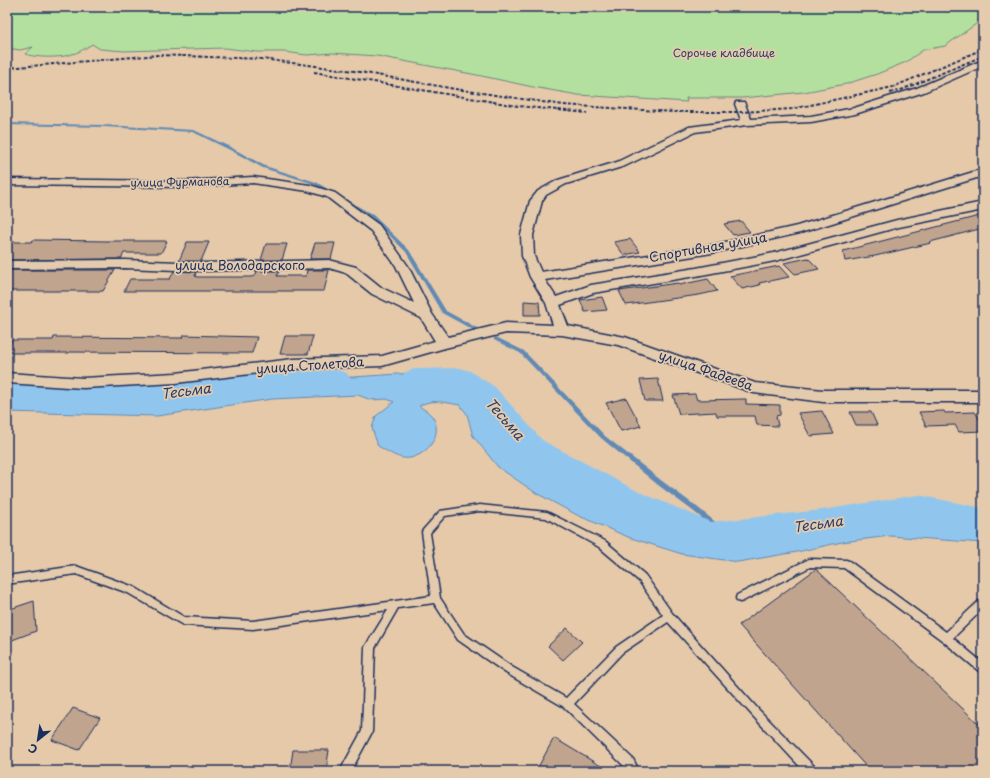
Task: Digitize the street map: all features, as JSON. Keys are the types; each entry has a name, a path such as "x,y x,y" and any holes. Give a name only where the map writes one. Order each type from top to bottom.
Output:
{"street":[{"path":"562,330 553,303 537,277 528,256 527,235 536,201 542,193 562,182 621,164 693,129 747,122 778,122 813,118 864,108 947,80 983,63"},
{"path":"740,104 747,122"},
{"name":"Спортивная улица","path":"537,277 712,249 800,229 983,172"},
{"name":"улица Фурманова","path":"7,182 184,184 254,180 310,188 331,195 375,228 402,266 426,315"},
{"name":"Спортивная улица","path":"553,303 591,290 696,272 775,256 897,224 983,206"},
{"name":"улица Володарского","path":"7,265 117,264 203,267 329,264 351,270 377,291 426,315"},
{"path":"426,315 444,344"},
{"name":"улица Фадеева","path":"444,344 506,328 562,330 620,340 754,388 823,396 983,396"},
{"name":"улица Столетова","path":"7,378 83,383 176,378 293,364 382,361 444,344"}],"lane":[{"path":"634,771 629,763 567,704 509,670 461,636 436,599 426,532 443,514 480,508 547,515 602,544 642,578 669,616 755,712 811,771"},
{"path":"740,598 809,563 846,564 946,638 983,669"},
{"path":"7,580 76,570 130,590 183,621 253,625 436,599"},
{"path":"946,638 983,603"},
{"path":"345,771 367,732 370,647 396,604"},
{"path":"567,704 619,650 669,616"}],"green space":[{"name":"Сорочье кладбище","path":"7,7 983,7 983,14 976,24 945,46 923,50 906,62 877,74 846,84 804,92 742,98 686,98 687,102 578,95 377,56 332,53 307,55 284,52 257,52 225,48 124,51 100,49 92,44 78,52 65,56 35,56 25,54 33,47 20,50 7,48"}],"water":[{"path":"430,372 451,376 477,392 496,426 524,455 622,509 676,525 752,539 794,531 832,519 872,516 910,517 962,524 983,524 983,543 890,536 842,542 797,552 738,562 682,554 628,537 577,515 536,493 498,467 473,436 467,414 460,405 444,402 429,402 419,406 432,416 436,429 435,436 433,442 423,452 410,458 402,458 393,455 378,446 372,428 376,416 394,402 387,399 371,400 358,395 272,399 157,416 7,412 7,398 133,399 306,380"}],"building":[{"path":"983,215 983,228 930,242 931,243 875,256 845,261 843,251"},
{"path":"741,221 750,232 733,235 724,224"},
{"path":"630,239 640,252 624,255 614,242"},
{"path":"33,240 167,241 161,253 124,253 121,259 7,260 7,242 31,242"},
{"path":"187,242 209,242 201,261 179,261"},
{"path":"315,243 335,243 331,259 310,259"},
{"path":"266,244 287,244 282,260 261,260"},
{"path":"808,258 819,269 795,274 784,263"},
{"path":"779,266 789,277 759,283 760,285 742,289 730,276"},
{"path":"7,270 115,270 103,291 7,291"},
{"path":"307,270 329,270 324,291 124,291 130,279 170,279 174,271 196,272 195,276 197,277 251,277 255,276 257,271 279,271 277,276 306,276"},
{"path":"708,279 717,291 699,295 626,305 619,291 678,283 679,285"},
{"path":"602,297 607,310 585,312 580,300"},
{"path":"524,301 539,302 540,315 524,315"},
{"path":"183,335 257,337 252,353 7,353 7,348 12,340 53,340 54,337 182,338"},
{"path":"285,336 313,336 308,354 280,354"},
{"path":"658,379 663,401 645,401 640,380"},
{"path":"695,394 697,400 746,399 746,404 780,405 780,415 776,416 778,426 757,425 755,416 717,416 716,412 679,414 673,395"},
{"path":"626,398 641,426 621,431 606,403"},
{"path":"822,411 834,434 810,436 798,413"},
{"path":"944,411 945,413 975,412 983,425 983,431 959,432 955,425 926,426 919,412"},
{"path":"850,412 871,412 877,425 856,425"},
{"path":"816,569 983,728 983,771 870,771 739,625"},
{"path":"34,601 36,631 7,642 7,610"},
{"path":"567,628 582,642 563,660 548,646"},
{"path":"73,708 100,718 79,750 52,740"},
{"path":"554,738 609,771 536,771"},
{"path":"293,750 329,750 326,771 290,771"}],"waterway":[{"path":"7,124 104,126 194,131 264,167 315,183 334,194"},
{"path":"341,198 372,216 408,251 444,312 477,330"},
{"path":"496,339 522,352 603,437 727,535"},
{"name":"Тесьма","path":"415,379 460,378 485,395 531,449 625,501 710,537 821,524 918,509 983,522"},
{"name":"Тесьма","path":"7,396 131,397 256,383 337,380"}],"railway":[{"path":"7,68 158,55 262,59 354,71 455,89 563,105 674,112 742,112 792,109 893,87 983,49"},
{"path":"890,93 901,90 983,56"},
{"path":"314,72 518,106 587,113"}]}
